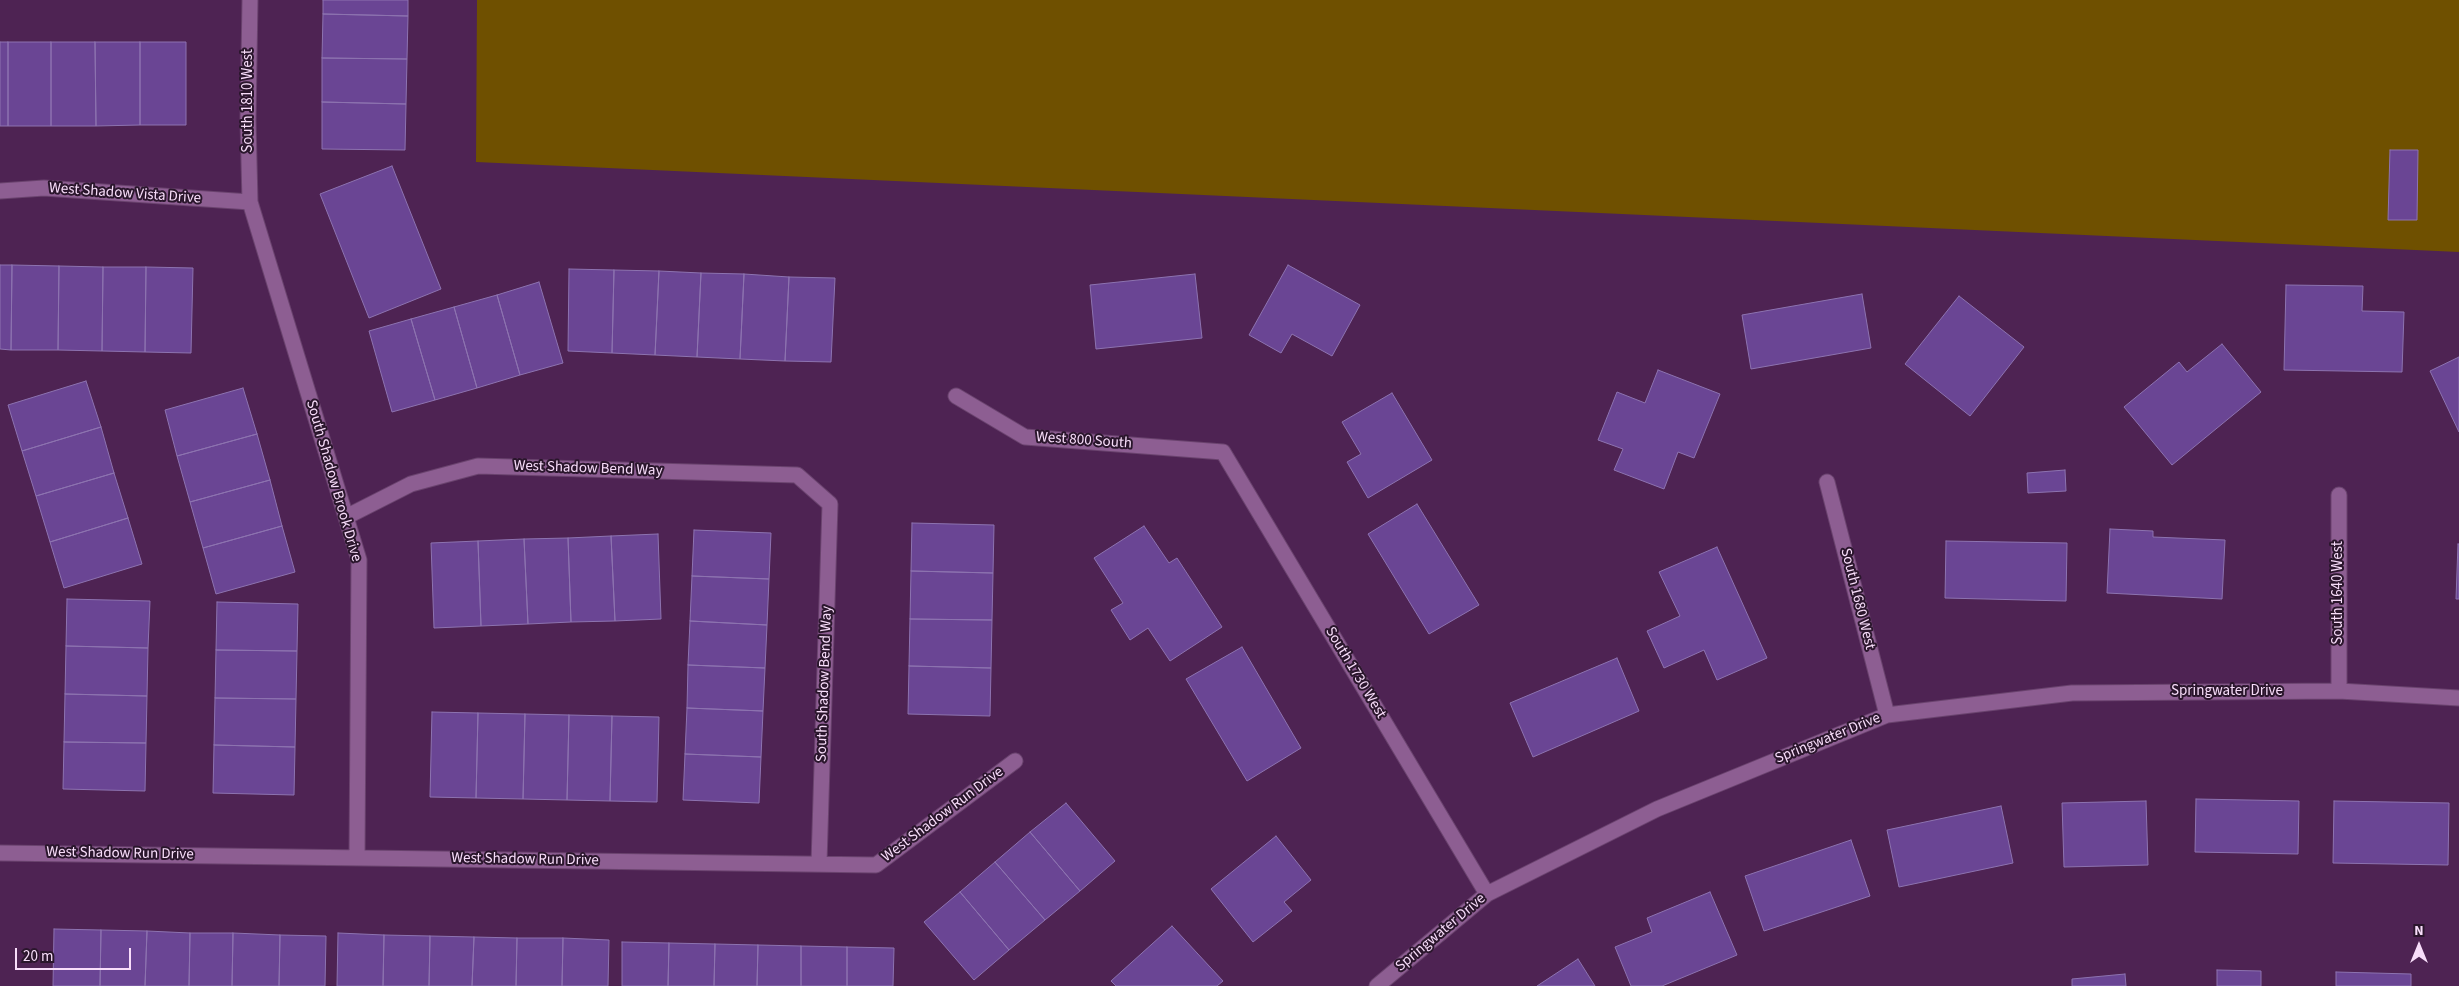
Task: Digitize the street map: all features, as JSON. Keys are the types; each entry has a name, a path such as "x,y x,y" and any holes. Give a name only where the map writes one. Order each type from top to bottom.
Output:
{"street":[{"name":"South 1810 West","path":"250,0 248,121 250,202"},
{"name":"West Shadow Vista Drive","path":"0,192 44,188 250,202"},
{"name":"South Shadow Brook Drive","path":"250,202 359,560 357,858"},
{"name":"West 800 South","path":"956,396 1025,437 1223,452"},
{"name":"South 1730 West","path":"1223,452 1487,894"},
{"name":"West Shadow Bend Way","path":"346,517 411,484 478,466 797,475 830,504"},
{"name":"South 1680 West","path":"1827,482 1887,715"},
{"name":"South 1640 West","path":"2339,494 2339,691"},
{"name":"South Shadow Bend Way","path":"819,863 830,504"},
{"name":"Springwater Drive","path":"1377,986 1487,894 1657,809 1887,715 2072,692 2339,691 2459,698"},
{"name":"West Shadow Run Drive","path":"0,853 876,865 1016,761"}],"shaded area":[{"path":"477,0 2459,0 2459,252 476,162"}],"building":[{"path":"323,0 408,0 408,16 323,14"},
{"path":"323,14 408,16 407,59 322,58"},
{"path":"0,42 8,42 8,126 0,126"},
{"path":"8,42 51,42 51,126 8,126"},
{"path":"51,42 95,42 96,126 51,126"},
{"path":"95,42 140,42 140,125 96,126"},
{"path":"140,42 186,42 186,125 140,125"},
{"path":"322,58 407,59 406,104 322,102"},
{"path":"322,102 406,104 405,150 322,149"},
{"path":"2390,150 2418,150 2417,220 2388,220"},
{"path":"392,166 441,289 369,318 320,194"},
{"path":"0,265 12,265 11,350 0,349"},
{"path":"12,265 59,266 58,350 11,350"},
{"path":"1288,265 1360,305 1332,356 1292,334 1281,353 1249,335"},
{"path":"59,266 103,267 102,351 58,350"},
{"path":"103,267 146,267 145,352 102,351"},
{"path":"146,267 193,268 191,353 145,352"},
{"path":"569,269 614,270 612,353 568,351"},
{"path":"614,270 659,271 655,355 612,353"},
{"path":"659,271 701,273 697,357 655,355"},
{"path":"701,273 744,274 740,359 697,357"},
{"path":"744,274 789,277 785,361 740,359"},
{"path":"1195,274 1202,338 1096,349 1090,285"},
{"path":"789,277 835,278 831,362 785,361"},
{"path":"539,282 563,363 520,375 497,295"},
{"path":"2286,285 2363,286 2362,311 2404,312 2402,372 2284,370"},
{"path":"1862,294 1871,348 1751,369 1742,315"},
{"path":"497,295 520,375 477,388 454,307"},
{"path":"1959,296 2024,347 1970,416 1905,364"},
{"path":"454,307 477,388 435,400 411,319"},
{"path":"411,319 435,400 392,412 369,331"},
{"path":"2222,344 2261,392 2172,465 2124,407 2179,362 2187,372"},
{"path":"2459,357 2459,432 2430,371"},
{"path":"1658,370 1720,394 1694,458 1678,452 1664,489 1614,470 1623,449 1598,440 1617,392 1645,403"},
{"path":"86,381 101,427 22,451 8,405"},
{"path":"243,388 257,434 177,456 165,410"},
{"path":"1392,393 1432,460 1368,498 1347,462 1361,454 1342,422"},
{"path":"101,427 114,473 36,496 22,451"},
{"path":"257,434 270,480 190,502 177,456"},
{"path":"2065,470 2066,491 2028,493 2027,473"},
{"path":"114,473 128,518 50,542 36,496"},
{"path":"270,480 282,526 203,548 190,502"},
{"path":"1417,504 1479,605 1429,634 1368,534"},
{"path":"128,518 142,564 64,588 50,542"},
{"path":"912,523 994,525 993,573 911,571"},
{"path":"282,526 295,572 216,594 203,548"},
{"path":"1144,526 1169,563 1177,558 1222,627 1170,661 1148,628 1130,640 1111,610 1123,603 1094,558"},
{"path":"2110,529 2153,531 2153,537 2225,540 2222,599 2107,593"},
{"path":"694,530 771,533 769,579 692,576"},
{"path":"658,534 661,619 615,621 611,536"},
{"path":"611,536 615,621 571,622 568,538"},
{"path":"568,538 571,622 528,624 524,539"},
{"path":"524,539 528,624 481,626 478,541"},
{"path":"478,541 481,626 434,628 431,543"},
{"path":"1946,541 2067,543 2066,601 1945,598"},
{"path":"2458,544 2459,599 2456,599"},
{"path":"1717,547 1767,658 1717,680 1704,650 1664,668 1647,631 1680,616 1659,572"},
{"path":"911,571 993,573 992,620 910,619"},
{"path":"692,576 769,579 767,625 690,621"},
{"path":"67,599 150,601 148,648 66,646"},
{"path":"217,602 298,604 297,651 216,650"},
{"path":"910,619 992,620 991,668 909,666"},
{"path":"690,621 767,625 765,668 688,665"},
{"path":"66,646 148,648 147,696 65,694"},
{"path":"1242,647 1301,748 1247,781 1186,679"},
{"path":"216,650 297,651 296,699 215,698"},
{"path":"1617,658 1639,711 1533,757 1510,703"},
{"path":"688,665 765,668 763,711 687,708"},
{"path":"909,666 991,668 990,716 908,714"},
{"path":"65,694 147,696 146,743 64,742"},
{"path":"215,698 296,699 295,747 214,745"},
{"path":"687,708 763,711 761,757 685,754"},
{"path":"432,712 478,713 476,798 430,797"},
{"path":"478,713 525,714 523,799 476,798"},
{"path":"525,714 569,715 567,800 523,799"},
{"path":"569,715 612,716 610,801 567,800"},
{"path":"612,716 659,717 657,802 610,801"},
{"path":"64,742 146,743 145,791 63,789"},
{"path":"214,745 295,747 294,795 213,793"},
{"path":"685,754 761,757 759,803 683,800"},
{"path":"2196,799 2299,801 2298,854 2195,852"},
{"path":"2146,801 2148,865 2064,867 2062,803"},
{"path":"2334,801 2449,803 2448,865 2333,863"},
{"path":"1066,803 1115,861 1080,891 1030,832"},
{"path":"2001,806 2013,863 1899,887 1887,830"},
{"path":"1030,832 1080,891 1045,920 995,862"},
{"path":"1276,836 1311,880 1284,902 1292,911 1253,942 1211,889"},
{"path":"1851,840 1870,896 1764,931 1745,876"},
{"path":"995,862 1045,920 1009,950 960,892"},
{"path":"960,892 1009,950 974,980 924,922"},
{"path":"1710,892 1737,955 1662,986 1631,986 1615,947 1652,932 1647,918"},
{"path":"1172,926 1223,981 1217,986 1116,986 1111,981"},
{"path":"54,929 101,930 100,986 53,986"},
{"path":"101,930 147,931 145,986 100,986"},
{"path":"147,931 190,933 189,986 145,986"},
{"path":"190,933 233,933 232,986 189,986"},
{"path":"233,933 280,935 279,986 232,986"},
{"path":"338,933 384,935 383,986 337,986"},
{"path":"280,935 326,936 325,986 279,986"},
{"path":"384,935 430,936 429,986 383,986"},
{"path":"430,936 474,937 472,986 429,986"},
{"path":"474,937 517,938 516,986 472,986"},
{"path":"517,938 563,938 562,986 516,986"},
{"path":"563,938 609,940 608,986 562,986"},
{"path":"622,942 669,943 668,986 622,986"},
{"path":"669,943 715,944 714,986 668,986"},
{"path":"715,944 758,945 757,986 714,986"},
{"path":"758,945 801,946 801,986 757,986"},
{"path":"801,946 847,947 847,986 801,986"},
{"path":"847,947 894,948 893,986 847,986"},
{"path":"1578,959 1595,986 1537,986"},
{"path":"2217,970 2261,971 2261,986 2217,986"},
{"path":"2336,972 2411,974 2411,986 2336,986"},
{"path":"2125,974 2126,986 2072,986 2072,979"}]}
